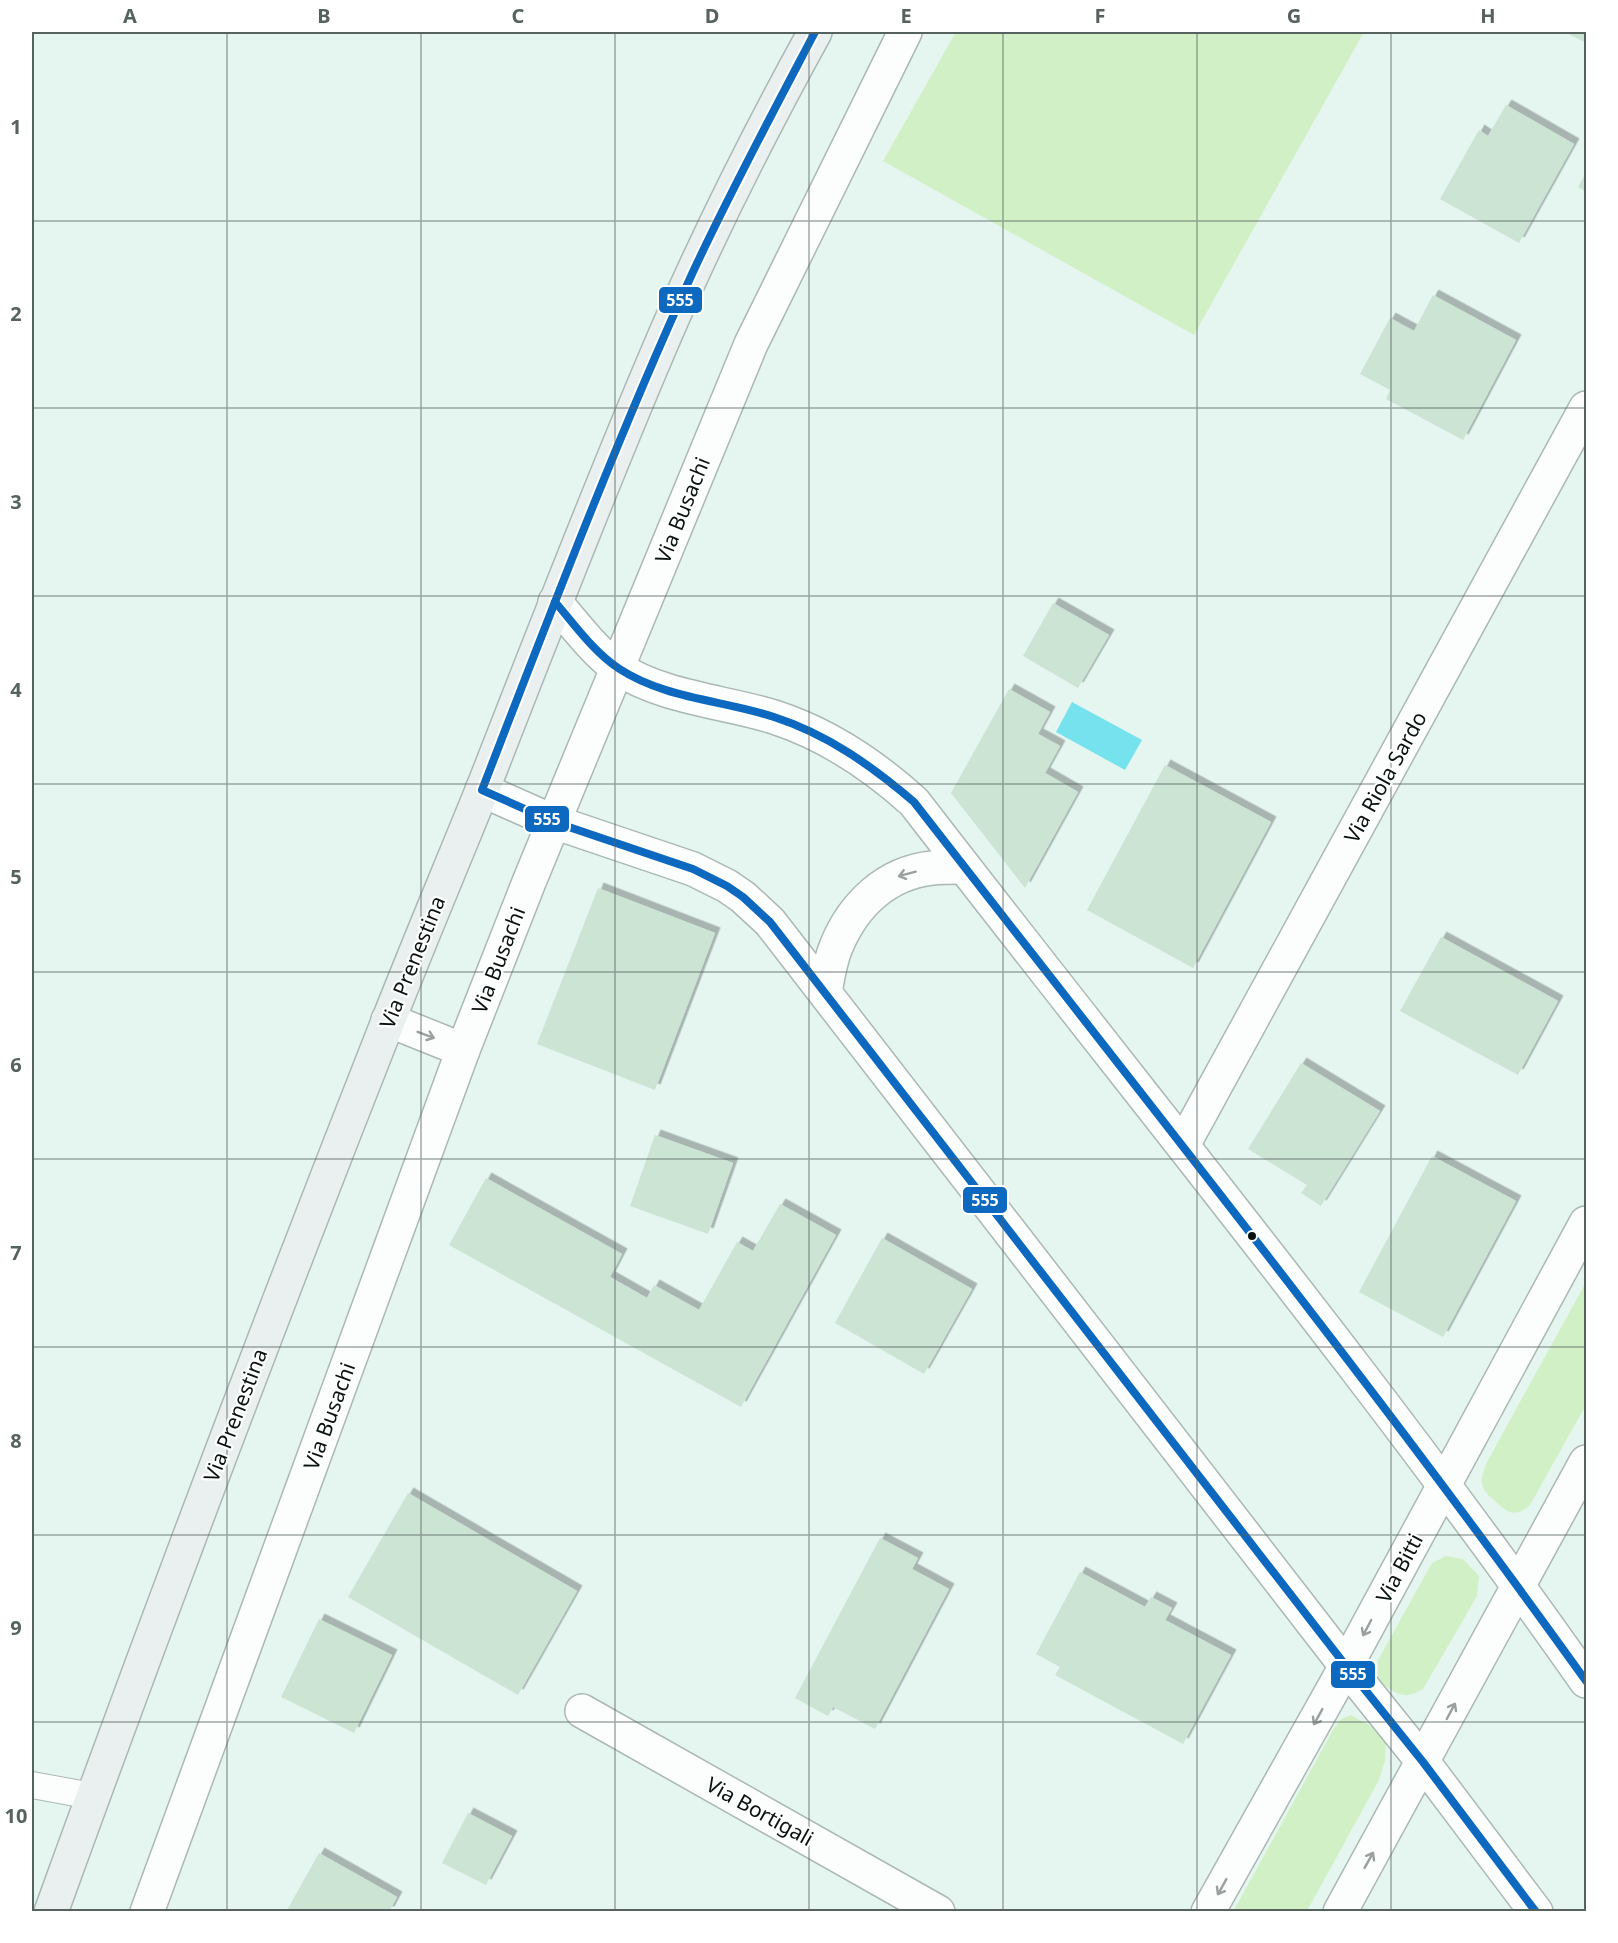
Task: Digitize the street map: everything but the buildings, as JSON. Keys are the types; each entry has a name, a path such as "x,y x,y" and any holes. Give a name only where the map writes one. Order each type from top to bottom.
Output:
{"main road":[{"name":"Via Prenestina","path":"51,1911 237,1411 388,1020 482,790 555,602 654,360 693,273 750,155 815,32"}],"street":[{"name":"Via Busachi","path":"147,1911 463,1050 554,822 751,344 905,32"},
{"name":"Via Riola Sardo","path":"1183,1145 1587,408"},
{"path":"555,602 617,668 670,691 776,718 839,746 861,760 914,802 1183,1145 1444,1484 1587,1681"},
{"path":"482,790 554,822 678,863 727,886 743,897 770,922 1346,1666 1423,1762 1536,1911"},
{"path":"825,992 836,948 856,911 874,891 897,877 930,868 964,867"},
{"path":"388,1020 463,1050"},
{"name":"Via Bitti","path":"1208,1911 1346,1666 1587,1223"},
{"path":"1340,1911 1587,1462"},
{"name":"Via Bortigali","path":"582,1712 938,1911"}],"lane":[{"path":"32,1785 92,1796"}],"green space":[{"path":"956,32 1364,32 1194,335 883,161"},
{"path":"1586,1282 1586,1405 1530,1505 1520,1512 1507,1511 1486,1492 1482,1483 1483,1472"},
{"path":"1446,1556 1463,1559 1479,1576 1477,1596 1423,1689 1410,1695 1400,1694 1378,1680 1378,1660 1432,1563"},
{"path":"1351,1715 1376,1729 1386,1741 1385,1761 1379,1780 1307,1911 1233,1912 1333,1730 1341,1719"}],"water":[{"path":"1072,702 1142,740 1125,770 1056,732"}],"transit line":[{"name":"555","path":"815,32 692,274 583,530 482,790 554,822 693,869 743,897 770,922 1346,1666 1423,1762 1536,1912"},
{"name":"555","path":"555,602 600,654 618,668 674,693 754,711 812,732 848,752 914,802 1338,1348 1505,1569 1586,1681"}]}
